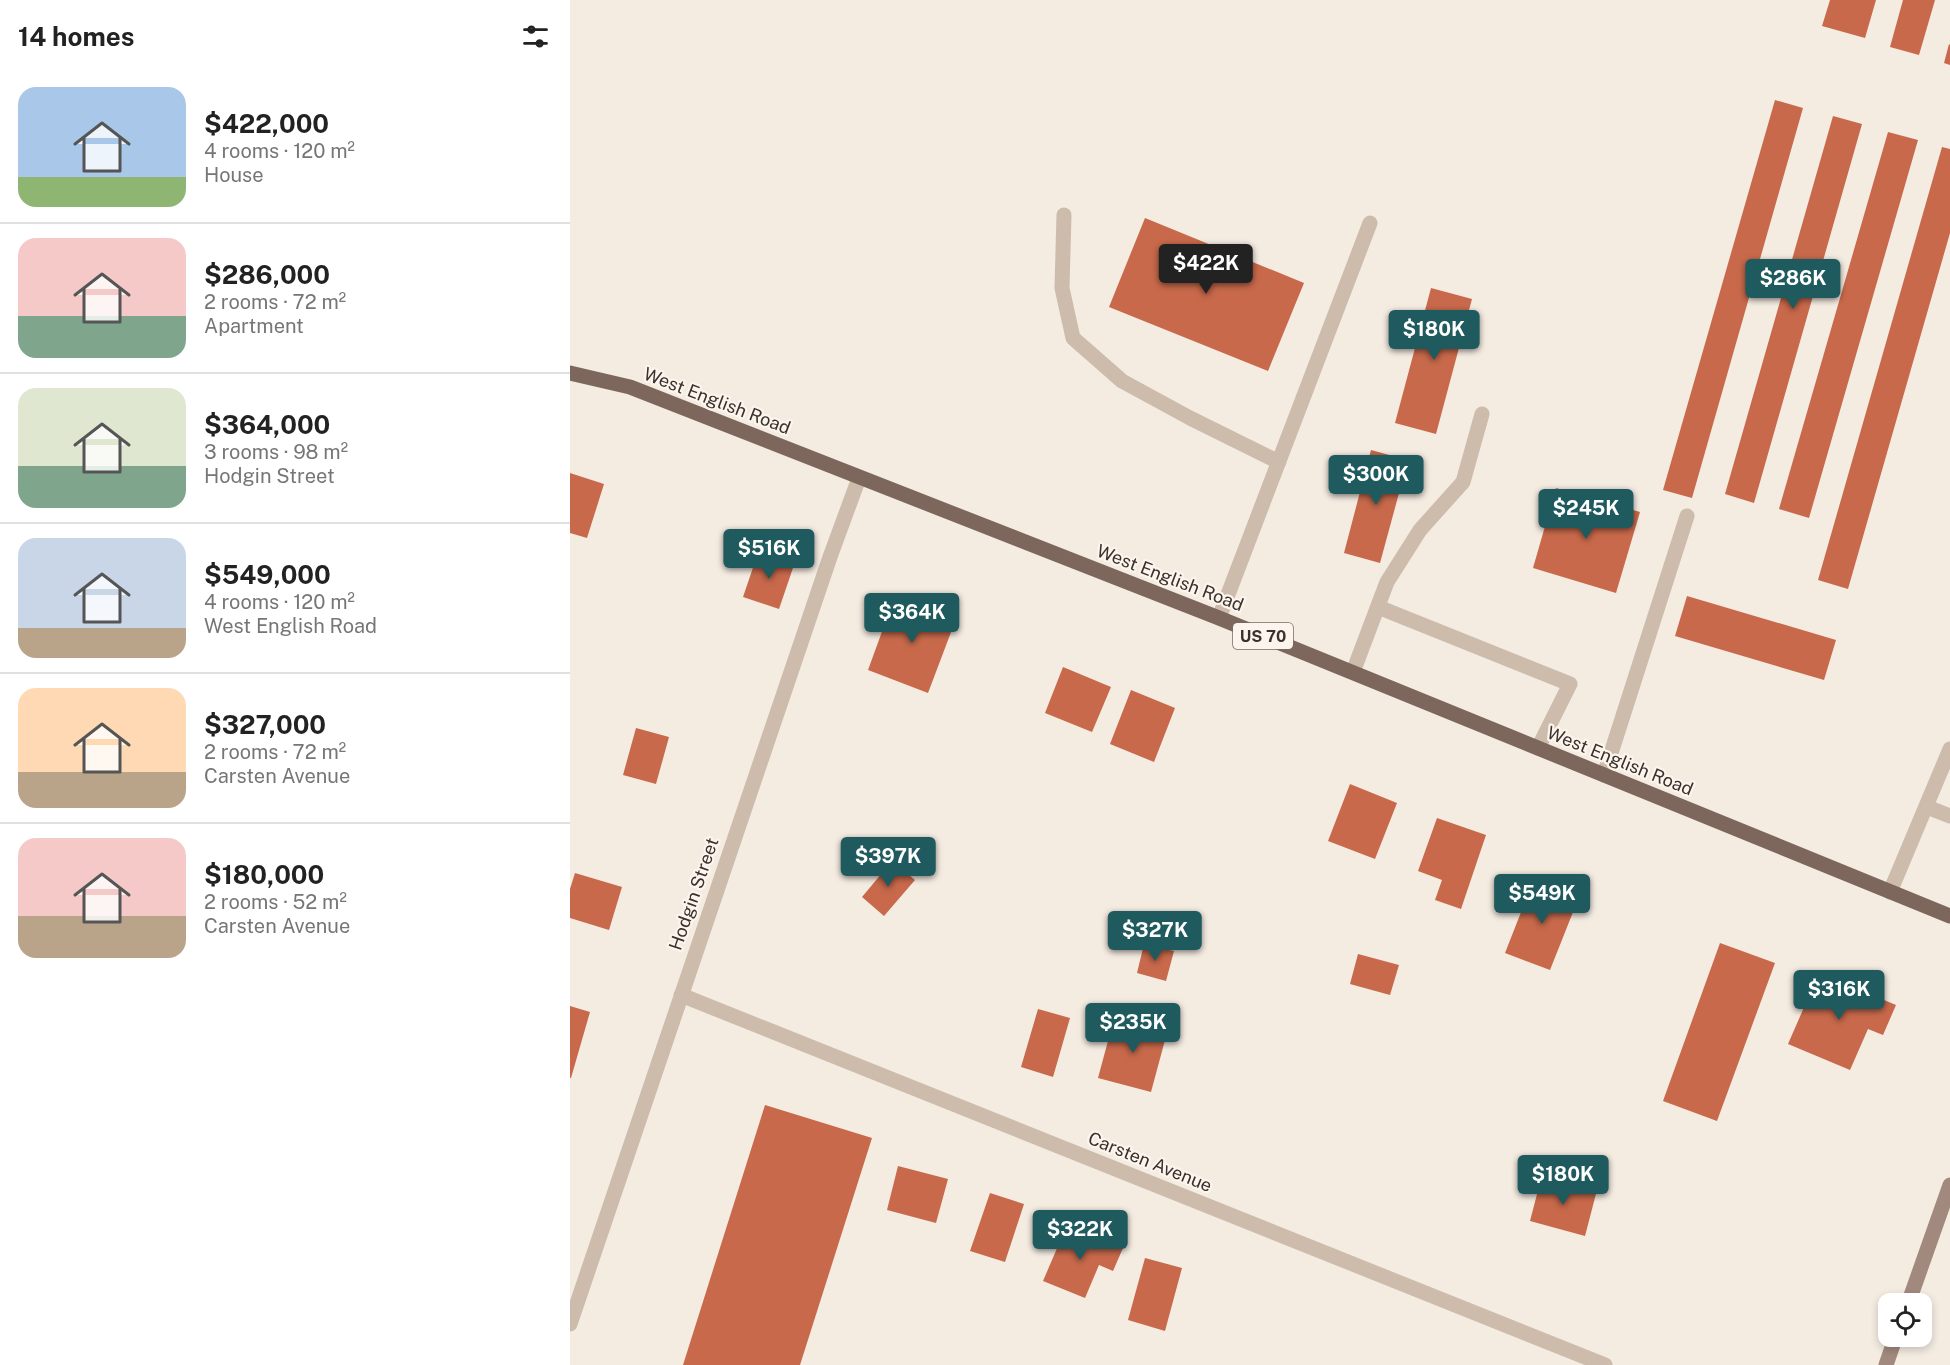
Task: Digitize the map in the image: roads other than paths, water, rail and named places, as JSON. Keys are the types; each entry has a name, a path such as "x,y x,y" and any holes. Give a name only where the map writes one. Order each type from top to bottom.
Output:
{"main road":[{"name":"West English Road","path":"570,373 630,387 1219,618 1950,916"}],"street":[{"path":"1064,215 1062,288 1073,338 1122,381 1279,462"},
{"path":"1219,618 1370,223"},
{"path":"1353,672 1387,582 1420,530 1462,482 1482,414"},
{"name":"Hodgin Street","path":"570,1324 576,1288 681,995 859,478"},
{"path":"1604,775 1687,516"},
{"path":"1378,608 1570,684 1538,748"},
{"path":"1890,892 1950,749"},
{"path":"1927,807 1950,816"},
{"name":"Carsten Avenue","path":"681,995 1605,1365"},
{"path":"1912,1293 1950,1185"},
{"path":"1886,1365 1892,1347"}]}
